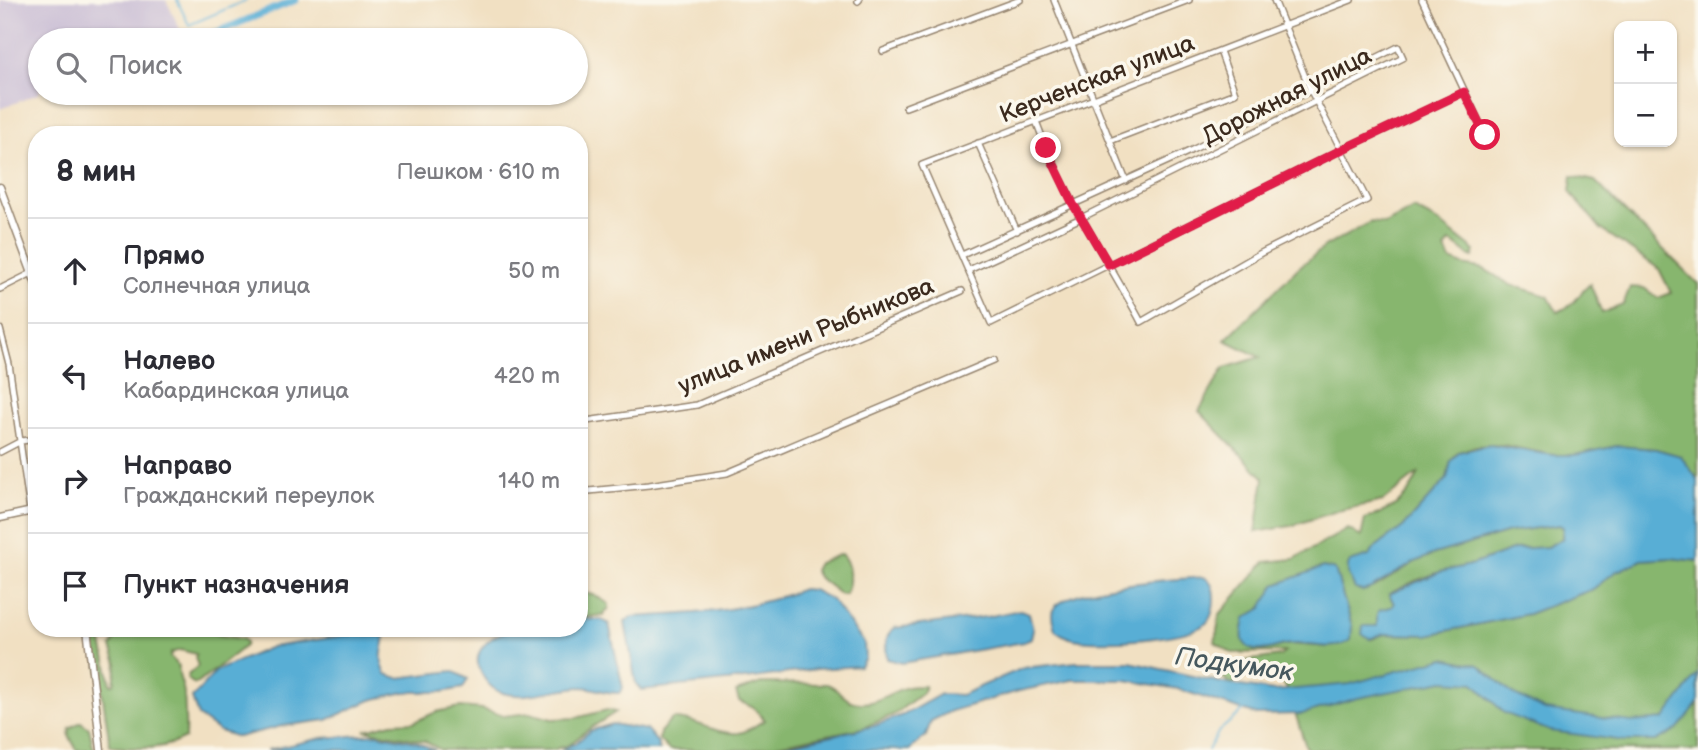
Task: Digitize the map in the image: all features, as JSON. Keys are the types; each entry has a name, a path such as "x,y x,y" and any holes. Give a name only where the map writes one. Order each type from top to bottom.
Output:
{"street":[{"path":"883,51 1020,0"},
{"path":"1054,0 1126,181"},
{"path":"906,107 1189,0"},
{"path":"1036,121 1073,204 1141,322 1261,253 1367,200 1315,100 1274,0"},
{"name":"Керченская улица","path":"962,255 922,165 1351,0"},
{"path":"1422,0 1485,135"},
{"name":"Дорожная улица","path":"962,255 1190,151 1398,47 1403,58 1081,218 969,270"},
{"path":"1110,141 1235,93 1220,51"},
{"path":"962,255 991,323 1464,92"},
{"path":"978,143 1017,230"},
{"path":"0,187 28,262"},
{"path":"0,289 28,275"},
{"name":"улица имени Рыбникова","path":"588,421 697,405 962,291"},
{"path":"0,329 9,363 28,481"},
{"path":"588,491 649,485 727,472 994,360"},
{"path":"0,368 9,363"},
{"path":"0,452 28,440"},
{"path":"0,518 28,511"},
{"path":"88,637 101,750"}],"shaded area":[{"path":"0,0 166,0 180,28 28,28 28,98 0,109"}],"green space":[{"path":"1572,176 1595,181 1698,284 1698,480 1681,456 1656,449 1617,446 1575,455 1553,455 1503,445 1476,446 1458,452 1451,461 1447,479 1403,527 1377,546 1369,556 1350,562 1363,591 1434,554 1509,532 1559,525 1563,527 1562,539 1547,547 1515,549 1474,564 1440,572 1389,594 1394,604 1377,614 1378,622 1372,639 1384,634 1427,635 1528,614 1593,589 1615,572 1642,560 1670,558 1698,561 1698,750 1307,750 1287,688 1267,667 1231,684 1215,671 1250,660 1280,656 1285,652 1232,653 1215,642 1220,614 1265,562 1294,559 1348,529 1361,537 1365,519 1398,503 1409,491 1419,473 1383,501 1337,511 1291,526 1256,532 1264,478 1199,411 1224,368 1260,357 1225,340 1298,268 1326,246 1371,222 1385,224 1414,209 1440,223 1475,251 1473,257 1450,242 1445,249 1450,260 1484,269 1511,285 1548,296 1557,312 1573,303 1590,284 1602,313 1623,305 1630,287 1644,288 1658,298 1671,293 1659,269 1601,229 1570,192","holes":["1323,567 1335,570 1352,626 1328,647 1290,644 1266,649 1243,630 1247,618 1264,606 1275,585"]},
{"path":"841,554 847,562 849,584 846,594 841,595 818,577 814,570 818,563"},
{"path":"588,594 609,604 603,615 588,617"},
{"path":"117,637 231,637 246,642 245,646 194,684 188,679 188,675 198,666 196,654 180,650 171,653 170,657 179,666 183,689 185,738 168,745 149,748 110,746 95,642 99,639 102,642 111,684 114,684 117,663 111,647"},
{"path":"761,683 827,684 850,701 862,703 876,701 908,687 925,686 922,693 895,714 863,728 752,750 669,750 659,740 660,732 672,719 681,719 730,733 752,728 765,720 754,708 739,701 736,692"},
{"path":"460,707 482,709 504,716 530,713 552,719 576,718 607,710 616,712 569,745 552,750 441,750 424,741 365,730 392,723 414,722 436,712"},
{"path":"81,722 89,728 94,750 77,750 69,736 70,728"}],"water":[{"path":"1490,445 1553,455 1575,455 1617,446 1656,449 1681,456 1698,480 1698,561 1670,558 1642,560 1615,572 1593,589 1528,614 1427,635 1384,634 1369,639 1362,634 1363,626 1377,626 1379,610 1394,604 1389,594 1440,572 1474,564 1515,549 1547,547 1562,539 1563,527 1559,525 1509,532 1434,554 1371,588 1363,591 1355,589 1348,574 1350,562 1369,556 1377,546 1403,527 1447,479 1451,461 1459,452"},
{"path":"1323,567 1335,570 1352,626 1351,640 1337,646 1292,644 1261,650 1255,650 1245,644 1245,618 1262,608 1275,585"},
{"path":"1204,577 1212,587 1213,607 1206,623 1193,630 1138,640 1099,641 1070,638 1055,630 1053,610 1062,601 1078,595 1123,585"},
{"path":"803,589 813,590 832,600 864,643 865,658 860,666 641,690 636,684 625,622 631,617 697,613 739,607"},
{"path":"1020,610 1029,613 1033,629 1031,638 1024,642 902,663 887,659 887,638 894,628 986,617"},
{"path":"588,619 602,620 609,624 623,688 619,693 581,687 530,695 500,692 487,682 479,668 478,660 482,647 493,638 588,637"},
{"path":"334,637 385,637 382,659 386,674 398,678 453,671 468,679 463,688 442,692 405,692 371,700 327,720 282,726 238,737 219,731 198,716 192,698 216,671 271,647"},
{"path":"1444,658 1479,665 1514,695 1545,710 1631,722 1664,719 1698,674 1698,703 1677,730 1656,741 1625,741 1550,731 1504,713 1474,683 1444,681 1358,698 1302,714 1257,715 1178,689 1126,680 1072,680 1019,691 951,711 931,721 926,736 909,750 765,750 874,726 905,714 941,694 961,695 1023,668 1076,662 1130,662 1228,684 1274,691 1350,684"},
{"path":"612,724 647,730 660,750 561,750 576,743 590,731"},
{"path":"376,734 416,742 435,750 267,750 322,738"}],"waterway":[{"path":"177,0 189,25 247,0"},
{"path":"227,28 296,0"},
{"path":"1208,750 1219,731 1244,710"}],"route":[{"path":"1046,148 1073,204 1109,265 1464,92 1485,135"}],"water label":[{"name":"Подкумок","path":"1234,665"}]}
